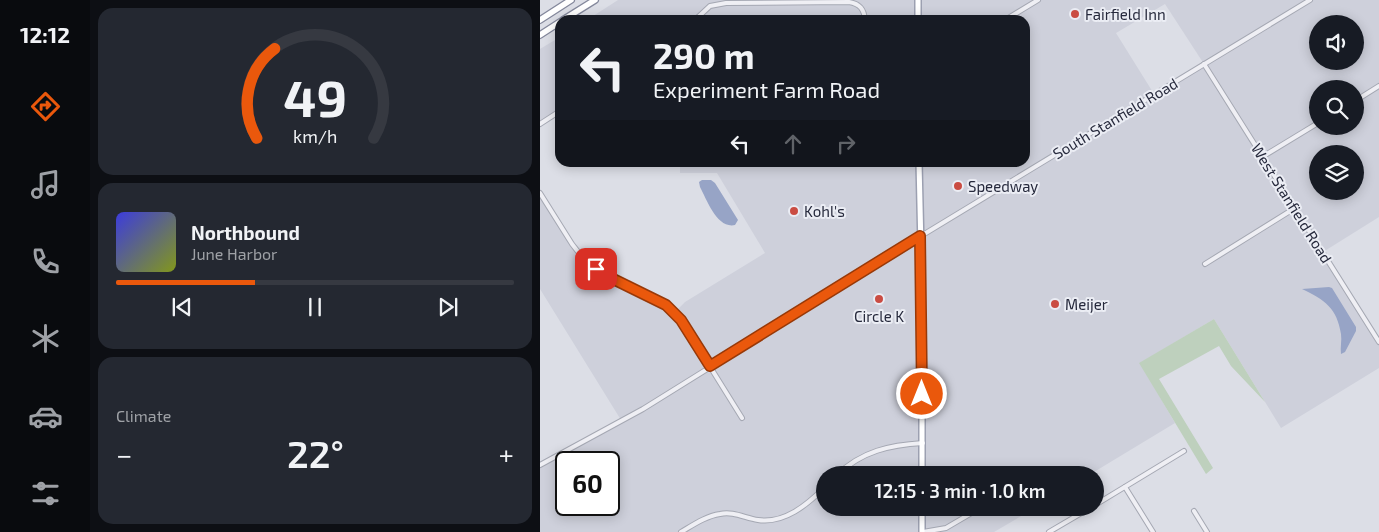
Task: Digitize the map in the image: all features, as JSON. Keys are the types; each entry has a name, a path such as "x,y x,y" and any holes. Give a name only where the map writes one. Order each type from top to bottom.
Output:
{"highway":[{"path":"540,20 571,0"},
{"path":"571,15 595,0"},
{"path":"540,35 555,25"}],"main road":[{"path":"918,0 918,15"},
{"path":"919,167 922,466"},
{"path":"922,516 922,532"}],"street":[{"path":"1013,15 1038,0"},
{"name":"South Stanfield Road","path":"540,465 643,409 920,236 1310,0"},
{"path":"700,15 710,6 726,3 849,2 856,3 862,8 864,15"},
{"name":"West Stanfield Road","path":"1204,64 1379,342"},
{"path":"1364,95 1379,86"},
{"path":"540,124 555,115"},
{"path":"1262,157 1309,128"},
{"path":"540,193 572,244 586,262 605,275 666,305 681,320 742,418"},
{"path":"1205,264 1295,208"},
{"path":"849,466 871,451 897,445 923,443"},
{"path":"1104,500 1184,451"},
{"path":"1125,487 1153,532"},
{"path":"681,532 709,516 721,513 731,513 757,520 779,519 805,505 816,495"},
{"path":"1194,510 1207,532"},
{"path":"922,532 946,528 966,516"},
{"path":"1049,532 1076,516"}],"shaded area":[{"path":"618,0 1379,0 1379,217 1323,252 1379,342 1379,368 1281,428 1214,319 1140,363 1175,423 1104,466 816,466 816,516 1021,516 994,532 540,532 540,465 555,457 555,516 620,516 620,451 565,451 621,420 540,289 540,193 578,254 596,269 659,300 675,312 685,302 765,253 717,173 680,173 680,167 1030,167 1030,15 595,15","holes":["1165,4 1204,64 1154,94 1116,33"]},
{"path":"555,40 555,114 540,124 540,49"}],"green space":[{"path":"1214,319 1265,402 1231,366 1219,346 1159,379 1213,468 1206,474 1139,363"}],"water":[{"path":"711,180 715,183 738,220 735,225 723,223 713,212 700,187 699,182"},
{"path":"1332,288 1356,327 1356,331 1345,352 1341,354 1341,334 1333,311 1323,301 1302,289"}],"place":[{"name":"Fairfield Inn","path":"1075,14"},
{"name":"Speedway","path":"958,186"},
{"name":"Kohl's","path":"794,211"},
{"name":"Circle K","path":"879,299"},
{"name":"Meijer","path":"1055,304"}],"route":[{"path":"596,269 666,305 681,320 710,366 920,236 922,394"}]}
